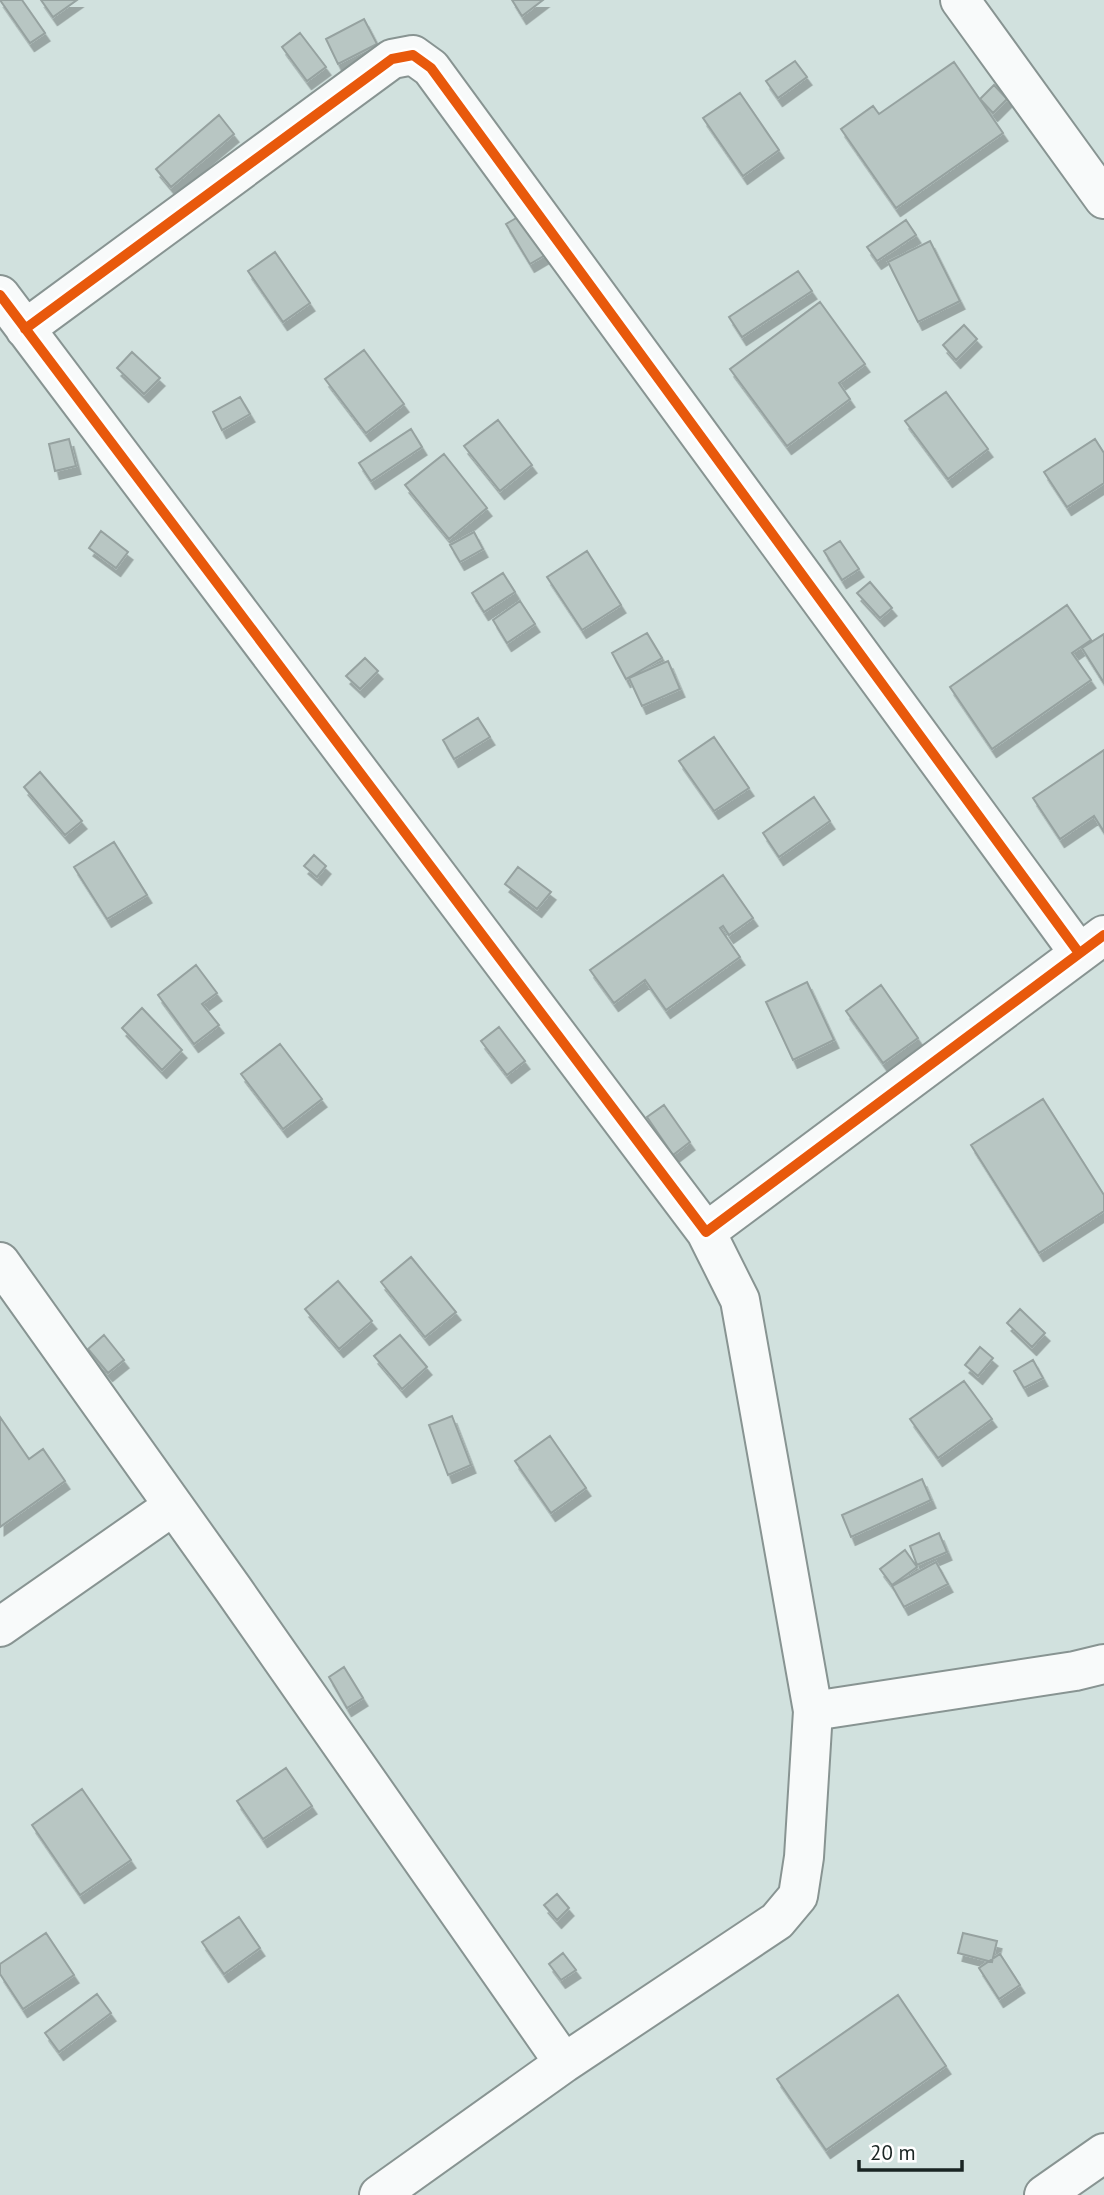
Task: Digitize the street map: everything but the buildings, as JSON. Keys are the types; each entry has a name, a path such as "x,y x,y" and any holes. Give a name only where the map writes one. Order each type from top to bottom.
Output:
{"street":[{"path":"960,0 1104,199"},
{"path":"25,328 392,59 413,55 431,68 1092,944 706,1231"},
{"path":"0,295 706,1231 740,1300 813,1711 804,1857 798,1896 777,1921 564,2063 379,2195"},
{"path":"0,1262 564,2063"},
{"path":"0,1627 173,1506"},
{"path":"813,1711 1075,1671 1104,1664"},
{"path":"1044,2195 1104,2153"}],"cycle path":[{"path":"25,329 392,59 413,55 431,68 1079,953"},
{"path":"0,295 706,1232 1104,935"}]}
